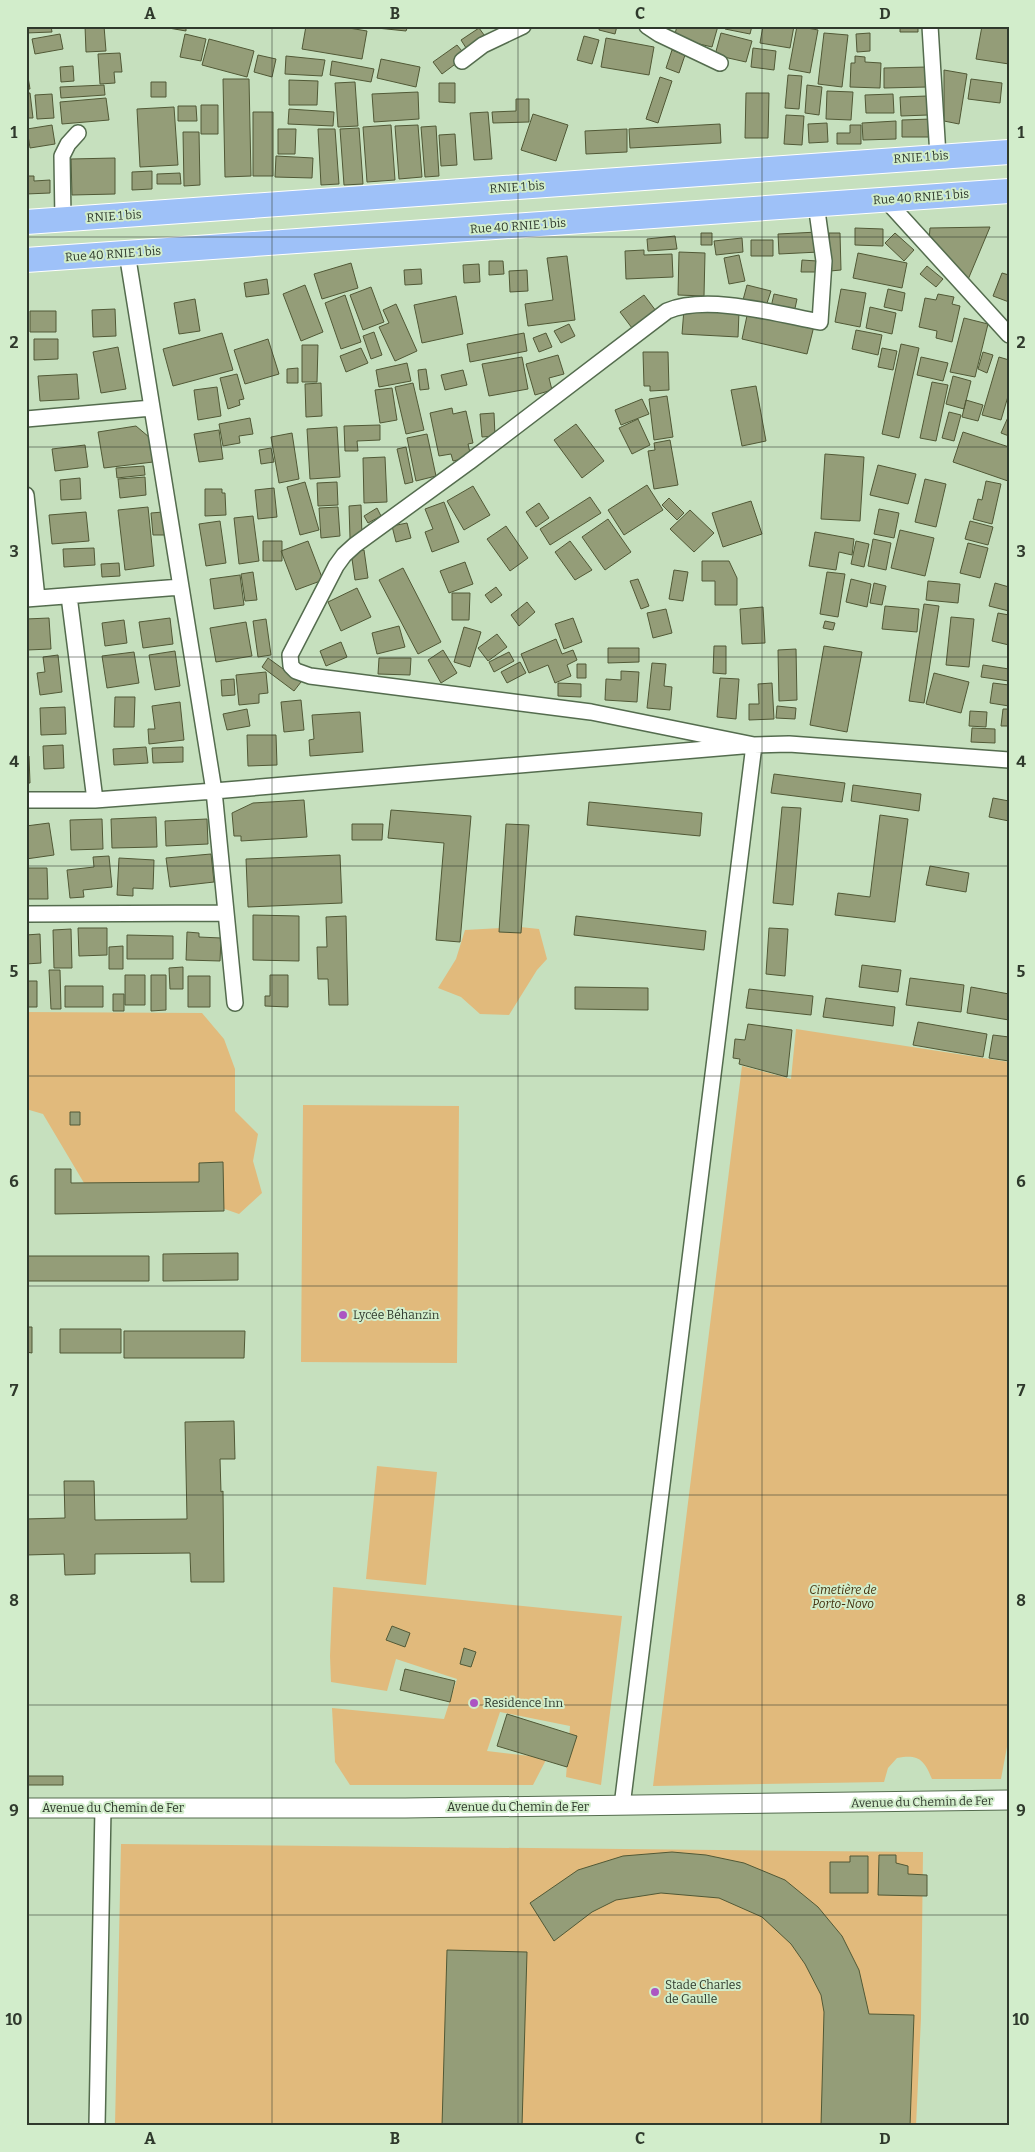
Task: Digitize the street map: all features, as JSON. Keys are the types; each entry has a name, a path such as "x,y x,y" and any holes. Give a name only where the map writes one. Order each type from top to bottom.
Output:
{"main road":[{"name":"RNIE 1 bis","path":"26,222 1009,152"},
{"name":"Rue 40 RNIE 1 bis","path":"26,260 1009,191"}],"street":[{"path":"462,61 483,45 523,26"},
{"path":"647,26 659,34 720,63"},
{"path":"930,26 938,156"},
{"path":"63,220 62,156 68,144 78,133"},
{"path":"885,199 1009,335"},
{"path":"754,745 591,712 310,676 296,671 291,666 290,655 336,566 355,545 469,462 667,311 677,307 706,305 741,307 820,322 824,261 816,204"},
{"path":"127,253 214,791 235,1003"},
{"path":"26,419 152,408"},
{"path":"26,495 32,599 181,587"},
{"path":"69,596 95,800"},
{"path":"26,800 95,800 754,745 789,744 1009,760"},
{"path":"622,1806 754,745"},
{"path":"26,914 226,913"},
{"name":"Avenue du Chemin de Fer","path":"26,1808 622,1806 1009,1800"},
{"path":"97,2126 103,1808"}],"green space":[{"path":"520,927 539,929 547,959 537,970 509,1015 480,1014 461,997 438,988 456,959 465,930"},
{"path":"26,1012 202,1013 224,1039 235,1069 235,1111 258,1134 253,1161 262,1193 239,1214 216,1206 84,1183 43,1114 26,1109"},
{"name":"Cimetière de Porto-Novo","path":"796,1029 1009,1062 1009,1736 1001,1779 932,1779 923,1763 915,1758 904,1757 897,1758 888,1768 884,1782 653,1786 742,1066 791,1079"},
{"path":"303,1105 459,1106 457,1363 301,1362"},
{"path":"377,1466 437,1472 426,1585 366,1579"},
{"path":"333,1587 622,1616 601,1785 566,1777 570,1726 500,1712 487,1751 547,1758 533,1785 350,1785 335,1762 332,1708 444,1719 457,1679 396,1659 387,1691 331,1682 330,1656"},
{"path":"121,1844 923,1852 921,2018 916,2126 115,2126"}],"building":[{"path":"26,26 51,26 52,32 26,33"},
{"path":"85,26 104,26 106,51 86,52"},
{"path":"157,26 186,26 186,31"},
{"path":"306,26 337,26 367,31 362,59 302,49"},
{"path":"377,26 408,26 406,31 377,28"},
{"path":"600,26 617,26 615,34 599,30"},
{"path":"677,26 718,26 712,47 674,38"},
{"path":"725,26 752,26 750,34 725,29"},
{"path":"763,26 794,26 790,48 760,43"},
{"path":"797,26 818,30 810,73 789,69"},
{"path":"900,26 918,26 918,32 900,32"},
{"path":"982,26 1009,28 1009,64 976,59"},
{"path":"479,28 487,39 468,51 461,40"},
{"path":"721,33 752,41 746,62 715,55"},
{"path":"824,33 848,35 842,87 818,84"},
{"path":"870,33 870,51 857,52 856,34"},
{"path":"60,34 63,49 35,54 32,39"},
{"path":"185,34 206,39 201,61 180,57"},
{"path":"584,36 599,40 592,64 577,60"},
{"path":"606,38 654,47 649,75 601,67"},
{"path":"209,39 254,51 247,77 202,65"},
{"path":"457,45 466,56 442,74 433,62"},
{"path":"753,48 776,51 774,70 751,67"},
{"path":"672,50 685,55 679,73 666,68"},
{"path":"120,53 122,72 114,72 115,83 100,84 98,54"},
{"path":"258,55 276,59 272,77 254,72"},
{"path":"286,56 325,60 322,76 285,74"},
{"path":"855,56 865,57 865,62 881,63 880,88 850,87 851,63 855,63"},
{"path":"381,59 420,67 416,87 377,78"},
{"path":"332,61 374,69 371,82 330,75"},
{"path":"26,65 30,89 26,89"},
{"path":"73,66 74,81 61,82 60,67"},
{"path":"927,67 927,87 884,88 884,68"},
{"path":"944,70 967,74 959,124 944,121"},
{"path":"788,75 802,76 799,109 785,108"},
{"path":"660,77 672,81 658,123 646,119"},
{"path":"223,79 249,79 251,176 225,177"},
{"path":"971,79 1002,83 1000,103 968,99"},
{"path":"289,80 318,81 317,105 289,105"},
{"path":"151,82 166,82 166,97 151,97"},
{"path":"355,82 358,126 338,127 335,83"},
{"path":"439,83 455,83 455,103 439,102"},
{"path":"104,85 105,95 61,98 60,87"},
{"path":"807,85 822,87 819,115 805,113"},
{"path":"827,91 853,92 851,120 826,119"},
{"path":"418,92 419,119 374,122 372,94"},
{"path":"26,93 30,93 33,118 26,118"},
{"path":"746,93 769,93 768,138 745,138"},
{"path":"52,94 54,118 37,119 35,95"},
{"path":"893,94 894,113 866,113 865,95"},
{"path":"927,96 928,115 901,116 900,97"},
{"path":"106,98 109,120 62,124 60,102"},
{"path":"516,99 529,99 529,122 493,123 492,112 516,111"},
{"path":"201,105 218,105 218,134 201,134"},
{"path":"178,106 196,106 197,121 178,121"},
{"path":"174,107 178,165 140,167 137,109"},
{"path":"289,109 334,112 333,126 288,124"},
{"path":"253,112 273,112 273,176 253,176"},
{"path":"488,112 492,159 474,160 470,113"},
{"path":"533,114 568,125 556,161 521,150"},
{"path":"786,115 804,116 802,145 784,144"},
{"path":"931,119 931,137 902,137 902,120"},
{"path":"896,121 896,139 863,140 862,123"},
{"path":"827,123 828,142 809,143 808,124"},
{"path":"720,124 721,143 630,148 629,129"},
{"path":"52,125 55,144 30,148 27,129"},
{"path":"391,125 395,180 367,182 363,127"},
{"path":"418,125 422,177 399,179 395,126"},
{"path":"850,125 861,125 861,144 837,144 837,133 850,133"},
{"path":"436,126 439,176 425,177 421,127"},
{"path":"359,128 363,184 344,185 340,129"},
{"path":"278,129 296,129 295,154 278,154"},
{"path":"318,129 335,129 339,184 321,185"},
{"path":"627,129 627,152 586,154 585,131"},
{"path":"183,132 199,132 200,185 184,186"},
{"path":"455,134 457,165 441,166 439,135"},
{"path":"276,156 313,158 312,178 275,177"},
{"path":"115,158 115,194 72,195 71,159"},
{"path":"152,171 152,189 132,190 132,172"},
{"path":"180,173 181,184 157,184 157,174"},
{"path":"26,176 34,176 34,181 50,180 50,193 26,194"},
{"path":"990,227 967,282 929,241 930,228"},
{"path":"855,228 883,229 883,246 855,245"},
{"path":"818,232 819,252 779,254 778,234"},
{"path":"701,233 712,233 712,245 701,245"},
{"path":"829,233 840,233 841,270 830,271"},
{"path":"895,233 914,250 904,261 885,243"},
{"path":"675,236 677,249 648,251 647,239"},
{"path":"742,238 743,252 716,255 714,241"},
{"path":"751,240 773,240 773,256 751,256"},
{"path":"644,250 644,255 672,254 673,277 626,279 625,251"},
{"path":"679,252 705,253 704,296 678,295"},
{"path":"858,253 907,263 902,288 853,278"},
{"path":"739,255 745,281 729,284 724,258"},
{"path":"567,256 575,320 528,326 525,304 553,300 547,258"},
{"path":"802,260 817,261 816,272 801,272"},
{"path":"489,261 503,261 504,274 489,275"},
{"path":"351,263 358,288 322,299 314,274"},
{"path":"479,264 480,282 464,283 463,265"},
{"path":"927,266 943,279 936,287 920,274"},
{"path":"421,269 422,284 405,285 404,270"},
{"path":"527,270 528,291 510,292 509,271"},
{"path":"1002,273 1009,275 1009,302 993,296"},
{"path":"267,279 269,294 246,297 244,283"},
{"path":"305,285 323,332 301,341 283,294"},
{"path":"747,285 771,291 766,306 743,300"},
{"path":"371,287 384,322 363,330 350,295"},
{"path":"841,289 866,293 860,327 835,322"},
{"path":"888,289 905,293 902,311 884,307"},
{"path":"774,294 797,299 794,313 771,307"},
{"path":"938,294 954,297 952,304 960,306 952,342 936,338 937,331 919,327 925,298 936,300"},
{"path":"345,295 361,342 341,349 325,303"},
{"path":"644,295 656,311 632,328 620,312"},
{"path":"456,296 463,334 422,343 414,305"},
{"path":"195,299 200,331 179,334 174,303"},
{"path":"396,304 417,351 395,361 379,327 389,323 383,310"},
{"path":"870,307 896,313 892,334 866,328"},
{"path":"115,309 116,336 93,337 92,310"},
{"path":"684,309 739,312 738,337 682,334"},
{"path":"30,311 56,311 56,332 30,332"},
{"path":"748,311 814,326 807,354 742,339"},
{"path":"964,318 988,324 975,377 950,372"},
{"path":"569,324 575,336 561,343 554,331"},
{"path":"856,330 882,335 878,355 852,349"},
{"path":"374,332 382,355 371,359 363,336"},
{"path":"222,333 233,370 173,386 163,349"},
{"path":"524,333 527,351 470,362 467,344"},
{"path":"546,333 552,347 539,352 533,338"},
{"path":"34,339 58,339 58,359 34,360"},
{"path":"268,339 279,374 245,384 234,350"},
{"path":"901,344 919,348 899,438 882,434"},
{"path":"302,345 318,345 317,382 302,382"},
{"path":"118,347 126,389 101,393 93,352"},
{"path":"361,348 368,363 346,372 340,356"},
{"path":"882,348 897,351 893,370 878,367"},
{"path":"643,352 668,352 669,390 650,391 650,386 644,386"},
{"path":"983,352 993,355 987,373 978,369"},
{"path":"558,355 564,374 549,378 552,390 535,395 526,364"},
{"path":"522,357 528,389 489,396 482,364"},
{"path":"921,357 948,363 943,381 917,375"},
{"path":"999,357 1009,360 1009,393 1001,420 982,415"},
{"path":"407,363 411,381 379,387 376,370"},
{"path":"298,368 298,383 287,383 287,369"},
{"path":"426,369 429,389 420,390 418,370"},
{"path":"463,370 467,385 445,390 441,375"},
{"path":"77,374 79,399 40,401 38,376"},
{"path":"237,374 244,399 239,400 240,405 228,409 220,378"},
{"path":"953,376 971,381 964,409 946,404"},
{"path":"932,382 948,385 936,441 920,438"},
{"path":"321,383 322,416 306,417 305,384"},
{"path":"413,383 424,430 406,434 395,387"},
{"path":"756,386 766,441 742,446 731,390"},
{"path":"217,387 221,416 198,420 194,390"},
{"path":"392,388 397,420 380,423 375,390"},
{"path":"667,396 673,437 654,440 649,399"},
{"path":"642,399 649,414 621,425 615,410"},
{"path":"966,400 983,405 978,421 962,417"},
{"path":"452,408 453,414 466,411 473,443 468,444 471,457 453,461 451,454 439,456 430,413"},
{"path":"949,412 961,415 954,441 942,438"},
{"path":"494,413 495,436 482,437 480,414"},
{"path":"1009,415 1009,436 1001,433"},
{"path":"250,418 253,434 239,436 240,443 223,446 219,424"},
{"path":"638,419 650,445 632,454 619,428"},
{"path":"576,424 604,461 582,478 554,440"},
{"path":"380,425 380,440 357,441 358,451 345,451 344,426"},
{"path":"136,426 149,437 153,462 104,468 98,432"},
{"path":"337,427 340,477 310,479 307,429"},
{"path":"219,430 223,459 199,462 194,434"},
{"path":"963,432 1009,447 1008,481 953,462"},
{"path":"292,433 299,479 279,483 271,437"},
{"path":"427,434 436,476 416,481 407,438"},
{"path":"670,440 678,485 654,489 648,451 655,450 654,443"},
{"path":"85,445 88,467 55,471 52,449"},
{"path":"406,447 413,482 405,484 397,449"},
{"path":"271,448 274,462 261,464 259,450"},
{"path":"825,454 864,457 860,521 821,519"},
{"path":"385,457 387,502 364,503 363,458"},
{"path":"878,465 916,474 908,504 870,495"},
{"path":"144,466 145,475 117,478 116,468"},
{"path":"145,477 146,495 120,498 118,479"},
{"path":"80,478 81,499 61,500 60,480"},
{"path":"925,479 946,484 936,527 915,522"},
{"path":"986,481 1001,484 992,524 973,519 978,499 982,500"},
{"path":"305,482 319,530 300,535 287,487"},
{"path":"337,482 338,505 318,506 317,483"},
{"path":"647,485 663,510 624,535 608,510"},
{"path":"473,486 490,515 464,530 447,501"},
{"path":"274,488 277,517 258,519 255,490"},
{"path":"205,489 222,489 222,493 225,493 226,515 205,516"},
{"path":"590,497 601,513 550,545 540,529"},
{"path":"669,498 684,513 677,520 662,505"},
{"path":"751,501 762,534 723,547 712,513"},
{"path":"444,502 459,542 432,552 425,532 433,529 425,509"},
{"path":"539,503 549,518 536,527 526,512"},
{"path":"361,505 362,537 350,538 349,506"},
{"path":"148,507 154,566 125,570 118,510"},
{"path":"338,507 340,536 321,538 319,508"},
{"path":"377,508 381,516 368,523 364,516"},
{"path":"879,509 899,513 894,538 874,534"},
{"path":"690,510 714,533 694,552 670,529"},
{"path":"86,512 89,541 52,544 49,515"},
{"path":"163,512 165,535 153,535 151,513"},
{"path":"253,516 259,561 239,564 234,518"},
{"path":"608,519 631,552 605,570 582,537"},
{"path":"220,521 226,563 206,566 199,524"},
{"path":"970,521 993,527 988,545 965,539"},
{"path":"407,523 411,538 396,542 392,526"},
{"path":"506,526 528,558 510,571 487,539"},
{"path":"900,530 934,538 925,576 891,568"},
{"path":"815,532 854,539 852,555 839,552 836,570 809,566"},
{"path":"873,539 891,543 886,570 868,566"},
{"path":"263,541 282,541 282,561 263,561"},
{"path":"308,541 323,580 296,590 281,551"},
{"path":"570,541 592,570 575,580 555,552"},
{"path":"856,541 869,544 864,567 851,564"},
{"path":"968,543 988,548 980,578 960,573"},
{"path":"94,548 95,565 64,567 63,549"},
{"path":"364,550 368,578 355,580 351,552"},
{"path":"702,561 729,561 737,578 737,605 715,605 715,581 702,581"},
{"path":"465,562 473,584 449,593 440,571"},
{"path":"119,563 120,576 102,577 101,564"},
{"path":"403,568 441,642 418,654 379,580"},
{"path":"674,570 688,572 683,601 669,599"},
{"path":"253,572 257,600 245,601 241,574"},
{"path":"827,572 845,574 838,617 820,614"},
{"path":"240,575 244,605 214,609 210,579"},
{"path":"638,579 649,606 641,609 630,581"},
{"path":"851,579 871,584 867,607 846,602"},
{"path":"928,581 960,584 958,603 926,600"},
{"path":"874,583 886,586 882,605 870,603"},
{"path":"995,583 1009,587 1009,611 989,606"},
{"path":"496,587 502,595 491,603 485,595"},
{"path":"357,588 371,617 341,631 328,602"},
{"path":"452,593 470,593 469,620 452,620"},
{"path":"527,602 535,612 519,626 511,615"},
{"path":"924,604 939,606 924,703 909,701"},
{"path":"885,606 919,609 917,632 882,629"},
{"path":"763,607 765,643 742,644 740,609"},
{"path":"666,609 672,633 653,638 647,613"},
{"path":"998,613 1009,615 1009,645 992,641"},
{"path":"951,617 974,619 969,667 946,665"},
{"path":"49,618 51,649 27,650 26,619"},
{"path":"170,618 173,644 143,648 139,622"},
{"path":"573,618 582,642 564,649 555,624"},
{"path":"266,619 271,655 258,657 253,621"},
{"path":"124,620 127,643 105,646 102,623"},
{"path":"825,621 835,623 833,630 823,628"},
{"path":"246,622 252,656 216,662 210,628"},
{"path":"399,626 405,647 377,654 372,633"},
{"path":"464,627 481,632 470,667 454,662"},
{"path":"497,634 507,647 488,661 478,648"},
{"path":"556,639 562,654 573,650 577,660 567,665 571,676 555,683 548,665 529,673 521,654"},
{"path":"341,642 347,657 326,666 320,651"},
{"path":"714,646 726,646 726,674 713,673"},
{"path":"824,646 862,652 847,732 810,725"},
{"path":"608,648 639,648 639,662 608,663"},
{"path":"796,649 797,700 779,701 778,650"},
{"path":"443,650 457,673 441,683 428,660"},
{"path":"175,651 180,686 155,690 149,655"},
{"path":"134,652 139,683 107,688 102,656"},
{"path":"509,652 514,661 494,672 489,662"},
{"path":"58,655 62,692 40,695 37,673 45,672 43,657"},
{"path":"268,658 301,682 294,691 262,667"},
{"path":"379,658 411,658 410,675 378,674"},
{"path":"520,662 526,673 507,683 501,672"},
{"path":"652,663 666,664 664,686 672,687 670,710 647,708"},
{"path":"577,664 586,664 586,678 577,678"},
{"path":"983,665 1009,669 1009,681 981,677"},
{"path":"621,671 639,672 637,702 605,700 606,679 621,680"},
{"path":"266,672 268,693 259,694 259,703 239,705 236,675"},
{"path":"934,673 969,682 961,713 926,704"},
{"path":"720,678 739,679 736,719 717,717"},
{"path":"234,679 235,695 222,696 221,680"},
{"path":"558,683 581,684 581,697 558,696"},
{"path":"772,683 774,719 749,720 749,704 759,704 758,684"},
{"path":"993,683 1009,685 1009,706 990,703"},
{"path":"115,697 135,697 134,727 114,727"},
{"path":"301,700 304,730 284,732 281,702"},
{"path":"180,702 184,740 149,744 148,729 155,729 152,706"},
{"path":"777,706 796,708 795,719 776,718"},
{"path":"65,707 66,734 41,735 40,708"},
{"path":"247,709 250,726 227,730 223,714"},
{"path":"1003,709 1009,709 1009,726 1001,726"},
{"path":"970,711 987,712 986,727 969,726"},
{"path":"360,712 363,752 310,756 309,740 314,739 312,715"},
{"path":"972,728 995,729 995,743 971,742"},
{"path":"247,735 276,735 277,765 248,766"},
{"path":"63,745 64,768 44,769 43,746"},
{"path":"146,747 148,763 114,765 113,749"},
{"path":"183,747 183,762 153,763 152,748"},
{"path":"26,756 29,756 30,783 26,783"},
{"path":"774,774 845,783 842,802 771,793"},
{"path":"853,785 921,794 919,811 851,801"},
{"path":"993,798 1009,801 1009,821 989,817"},
{"path":"304,800 307,837 241,841 241,836 234,836 232,813 253,803"},
{"path":"589,802 702,813 700,836 587,825"},
{"path":"782,807 801,808 793,905 773,903"},
{"path":"391,810 471,816 460,942 436,940 444,843 388,838"},
{"path":"880,815 908,819 895,922 835,915 838,893 870,897"},
{"path":"156,817 157,847 112,848 111,819"},
{"path":"102,819 103,849 71,850 70,820"},
{"path":"207,819 208,844 166,846 165,821"},
{"path":"49,823 54,855 26,859 26,826"},
{"path":"352,824 383,824 382,840 352,840"},
{"path":"506,824 529,825 521,933 499,932"},
{"path":"211,854 214,882 170,887 166,858"},
{"path":"340,855 342,903 248,907 246,859"},
{"path":"109,856 112,887 83,890 84,897 70,898 67,870 94,867 93,857"},
{"path":"119,858 154,860 153,889 133,888 133,896 117,895"},
{"path":"930,866 969,873 966,892 926,885"},
{"path":"26,868 47,868 48,899 26,899"},
{"path":"253,915 299,916 299,961 253,960"},
{"path":"346,916 348,1005 329,1005 328,979 318,979 317,947 327,947 326,917"},
{"path":"576,916 706,931 704,950 574,935"},
{"path":"78,928 107,928 107,955 79,956"},
{"path":"769,928 788,929 785,976 766,974"},
{"path":"71,929 72,968 54,968 53,930"},
{"path":"187,932 199,933 199,937 221,938 220,961 186,960"},
{"path":"40,934 41,963 26,964 26,935"},
{"path":"127,935 173,936 173,959 127,959"},
{"path":"123,946 123,969 109,969 109,947"},
{"path":"862,965 901,970 898,992 859,987"},
{"path":"183,967 183,989 170,989 169,968"},
{"path":"49,970 60,970 61,1009 51,1009"},
{"path":"125,975 145,975 145,1005 125,1005"},
{"path":"151,975 166,975 166,1010 151,1011"},
{"path":"270,975 288,975 288,1007 265,1006 265,996 270,996"},
{"path":"188,976 210,976 210,1007 188,1007"},
{"path":"910,978 964,985 961,1012 906,1005"},
{"path":"26,981 37,981 37,1007 26,1007"},
{"path":"65,986 103,986 103,1007 65,1007"},
{"path":"575,987 648,988 648,1010 575,1009"},
{"path":"971,987 1009,994 1009,1020 967,1013"},
{"path":"749,989 813,996 811,1015 746,1008"},
{"path":"113,994 124,994 124,1011 113,1011"},
{"path":"826,998 895,1007 893,1026 823,1017"},
{"path":"918,1022 987,1034 983,1057 913,1045"},
{"path":"748,1024 792,1030 787,1077 739,1064 740,1059 733,1058 735,1039 745,1040"},
{"path":"993,1035 1009,1037 1009,1061 989,1058"},
{"path":"70,1112 80,1112 80,1125 70,1125"},
{"path":"223,1162 224,1211 55,1214 55,1169 71,1169 71,1183 199,1182 199,1163"},
{"path":"238,1253 238,1280 163,1281 163,1254"},
{"path":"26,1256 149,1256 149,1281 26,1281"},
{"path":"26,1327 32,1327 32,1353 26,1352"},
{"path":"60,1329 121,1329 121,1353 60,1353"},
{"path":"124,1331 245,1331 244,1358 124,1358"},
{"path":"234,1421 235,1459 220,1459 221,1492 223,1491 224,1582 191,1582 190,1553 95,1554 95,1574 65,1575 64,1554 26,1555 26,1519 65,1518 64,1481 94,1481 95,1520 187,1519 185,1422"},
{"path":"392,1626 410,1633 405,1647 386,1640"},
{"path":"464,1648 476,1652 471,1667 460,1664"},
{"path":"405,1669 455,1681 450,1702 400,1690"},
{"path":"507,1714 577,1736 567,1767 497,1746"},
{"path":"26,1776 63,1776 63,1785 26,1785"},
{"path":"672,1852 706,1855 744,1863 785,1880 818,1907 842,1936 859,1970 869,2014 914,2015 910,2126 821,2126 824,2012 821,1995 805,1964 791,1944 762,1917 719,1898 661,1893 616,1900 592,1912 554,1941 530,1903 578,1870 623,1856"},
{"path":"879,1855 896,1855 896,1863 908,1866 908,1874 927,1875 927,1896 878,1895"},
{"path":"850,1856 868,1856 868,1893 830,1893 830,1862 850,1862"},
{"path":"447,1950 527,1952 522,2126 442,2126"}],"place":[{"name":"Lycée Béhanzin","path":"343,1315"},
{"name":"Residence Inn","path":"474,1703"},
{"name":"Stade Charles de Gaulle","path":"655,1992"}]}
